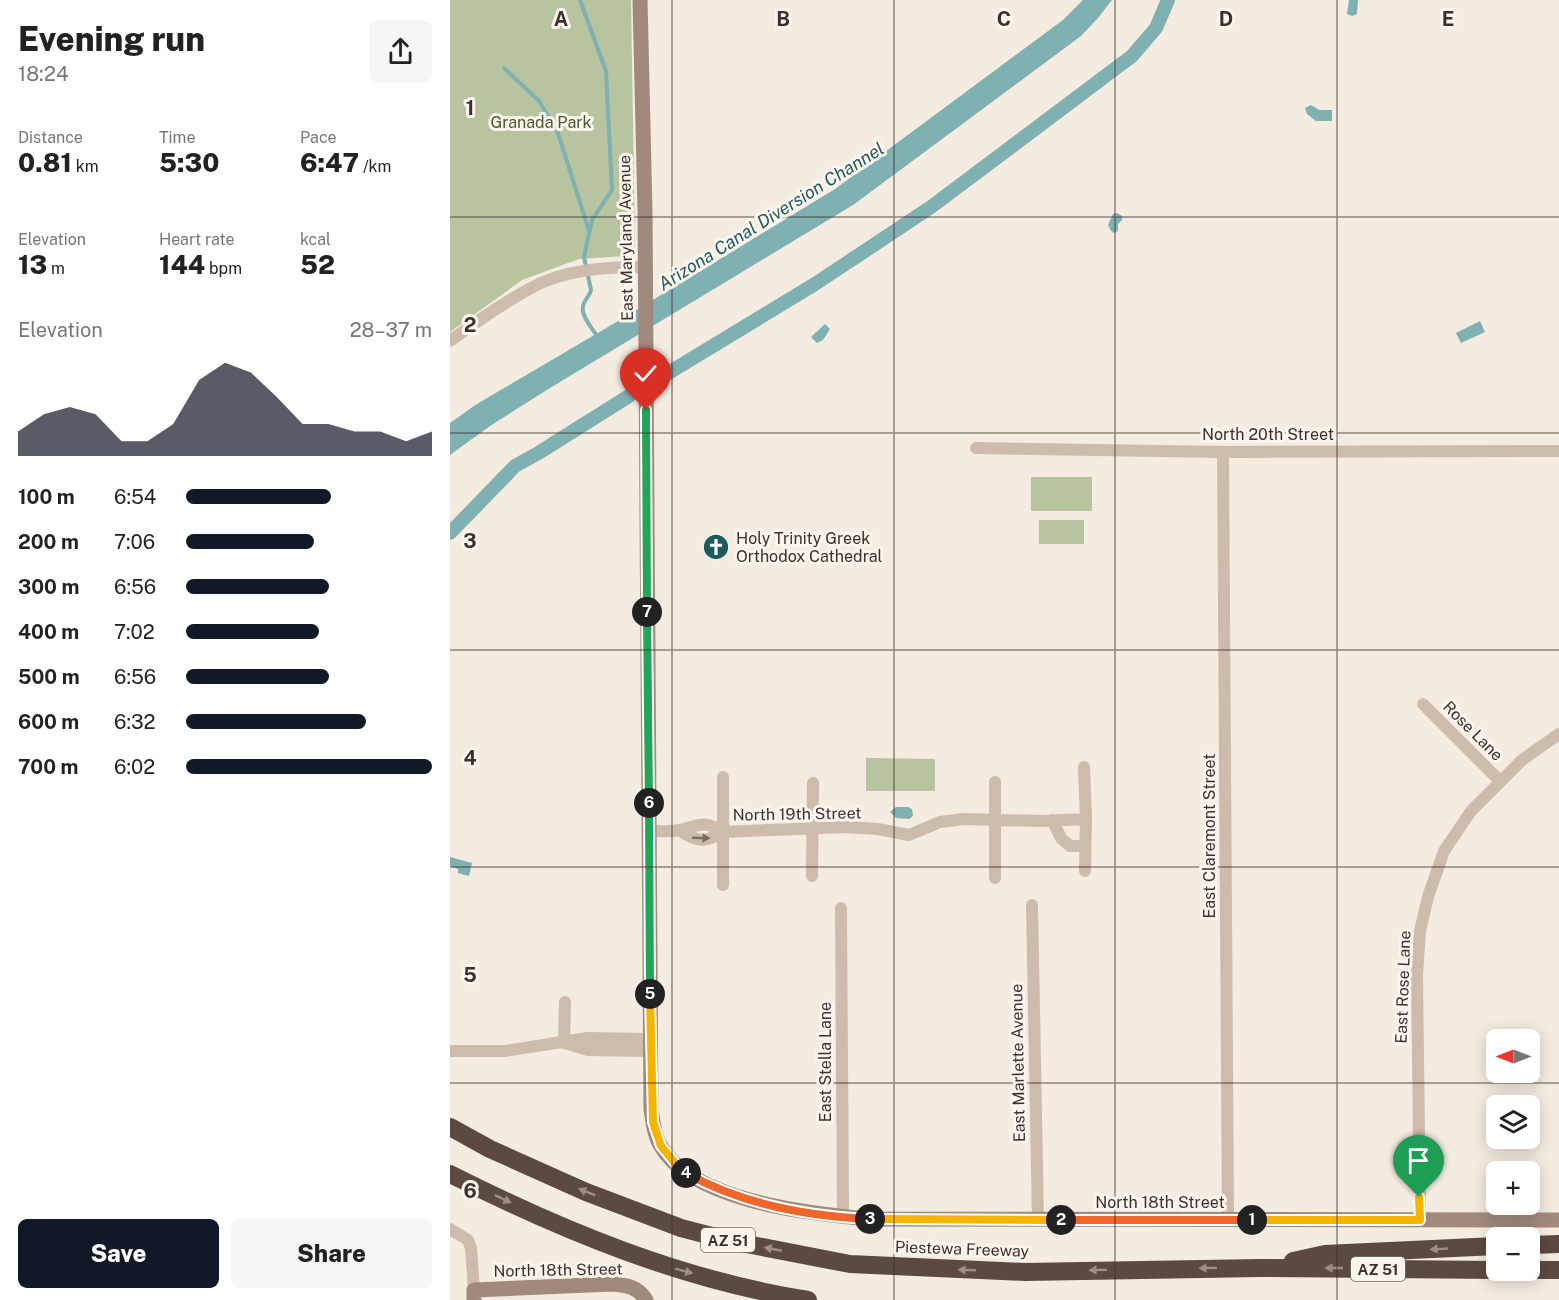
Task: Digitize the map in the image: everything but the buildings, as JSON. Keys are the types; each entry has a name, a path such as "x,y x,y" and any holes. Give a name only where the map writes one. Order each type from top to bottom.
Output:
{"highway":[{"name":"Piestewa Freeway","path":"450,1127 490,1149 586,1192 681,1228 731,1241 850,1264 1025,1272 1260,1268 1486,1270"},
{"name":"AZ 51","path":"450,1174 570,1231 675,1269 771,1294 808,1300"},
{"path":"1540,1245 1559,1244"},
{"path":"1260,1268 1325,1254 1486,1247"},
{"path":"1540,1270 1559,1270"}],"street":[{"name":"East Maryland Avenue","path":"640,0 645,267 650,1045 653,1122 656,1134 668,1156"},
{"path":"450,342 533,287 560,277 594,269 645,267"},
{"name":"North 20th Street","path":"976,448 1223,452 1559,451"},
{"name":"East Claremont Street","path":"1223,452 1228,1220"},
{"name":"Rose Lane","path":"1423,704 1500,781"},
{"name":"East Rose Lane","path":"1420,1220 1417,974 1420,931 1428,897 1444,851 1471,811 1522,760 1559,734"},
{"path":"1084,768 1085,871"},
{"path":"723,777 723,885"},
{"path":"995,782 995,878"},
{"path":"812,876 813,783"},
{"name":"North 19th Street","path":"649,831 680,830 691,825 713,825 722,832 844,827 878,829 909,835 940,822 964,819 1086,819"},
{"path":"1052,820 1061,838 1070,846 1085,846"},
{"name":"East Marlette Avenue","path":"1032,905 1038,1220"},
{"name":"East Stella Lane","path":"841,908 843,1216"},
{"path":"564,1042 565,1002"},
{"path":"450,1051 505,1052 564,1042 650,1045"},
{"name":"North 18th Street","path":"668,1156 685,1172 728,1192 790,1210 867,1219 1559,1220"},
{"path":"450,1229 468,1240 471,1248 474,1295"},
{"name":"North 18th Street","path":"474,1295 612,1284 626,1285 644,1296"}],"green space":[{"name":"Granada Park","path":"450,0 631,0 635,245 632,252 625,256 579,259 522,280 450,332"},
{"path":"1031,477 1092,477 1092,511 1031,511"},
{"path":"1039,520 1084,520 1084,544 1039,544"},
{"path":"866,758 935,759 935,791 866,791"}],"water":[{"path":"1083,0 1112,0 1081,36 853,205 550,388 490,426 450,455 450,423 477,404 835,189 1063,20"},
{"path":"1349,0 1358,0 1357,14 1352,16 1347,14"},
{"path":"1311,105 1319,110 1332,110 1332,121 1316,121 1307,114 1305,108"},
{"path":"1117,213 1122,216 1122,220 1118,224 1118,231 1114,233 1108,225 1113,214"},
{"path":"1480,321 1485,332 1461,343 1456,333"},
{"path":"825,324 830,329 823,340 817,343 811,337"},
{"path":"896,807 912,809 913,816 909,819 896,818 890,812"},
{"path":"450,857 472,863 469,876 458,873 458,869 450,866"}],"waterway":[{"path":"580,0 606,71 612,190 592,220 584,257 591,290 583,305 583,311 598,337"},
{"path":"665,375 815,284 931,207 1132,56 1156,28 1168,0"},
{"path":"504,68 539,101 558,133 589,231"},
{"path":"450,533 515,466 629,396"}],"place":[{"name":"Holy Trinity Greek Orthodox Cathedral","path":"716,547"}],"route":[{"path":"646,410 651,1109 656,1134 668,1156 685,1172 710,1185 768,1205 810,1214 867,1219 1420,1220 1419,1197"}],"water label":[{"name":"Arizona Canal Diversion Channel","path":"771,216"}]}
